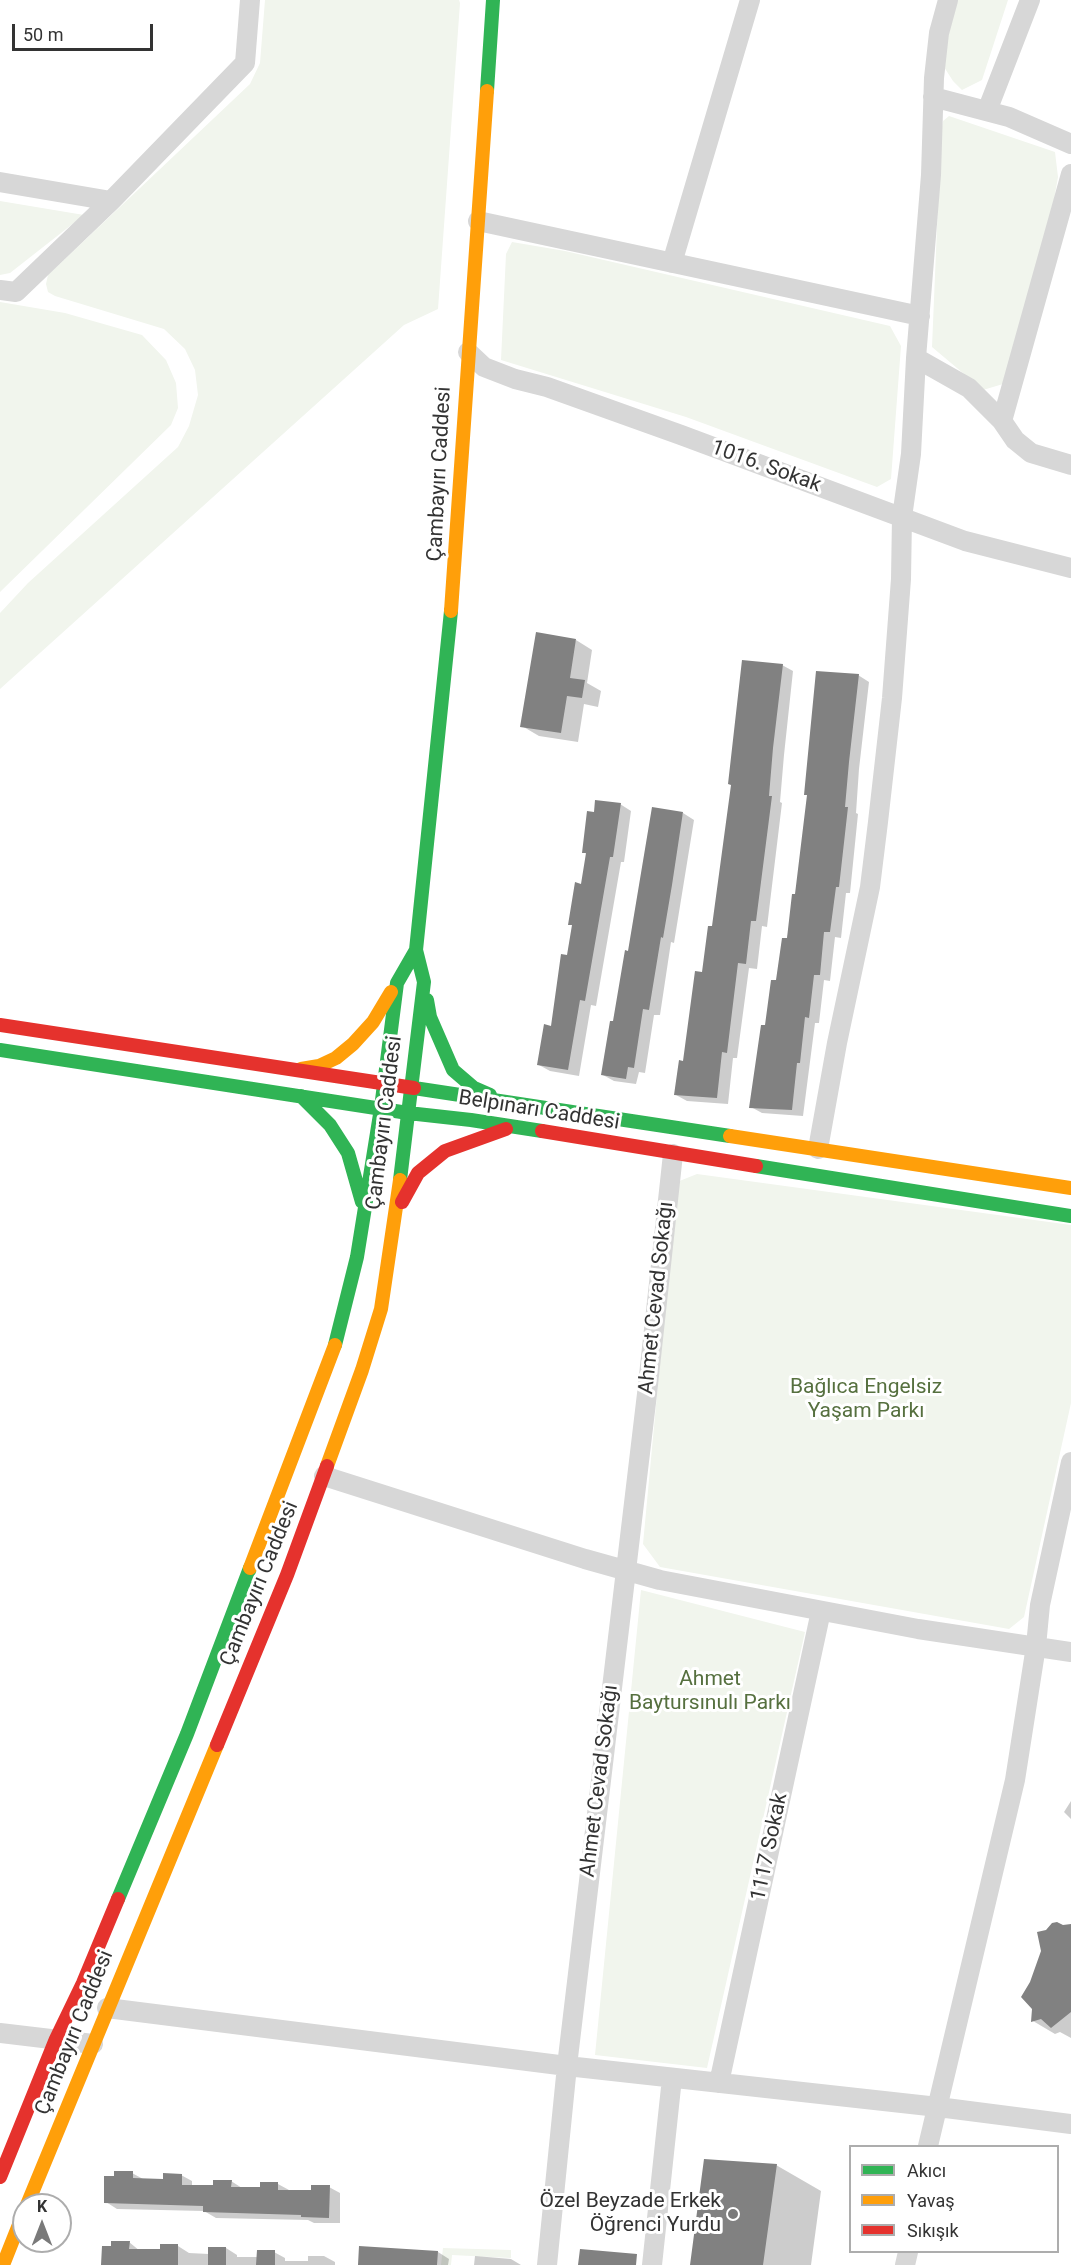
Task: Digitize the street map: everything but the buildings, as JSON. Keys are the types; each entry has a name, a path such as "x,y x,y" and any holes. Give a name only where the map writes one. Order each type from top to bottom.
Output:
{"main road":[{"name":"Çambayırı Caddesi","path":"32,2193 288,1575 381,1309 396,1213 424,982 416,950 455,577 468,352 493,0"},
{"name":"Çambayırı Caddesi","path":"0,2177 56,2039 83,1983 187,1734 336,1343 349,1295 364,1214 381,1108 397,983 416,950"},
{"path":"424,982 430,1017 453,1070 474,1088 505,1102"},
{"path":"294,1071 319,1066 336,1058 353,1044 373,1022 397,983"},
{"name":"Belpınarı Caddesi","path":"0,1025 1071,1188"},
{"name":"Belpınarı Caddesi","path":"0,1050 512,1127 1071,1216"},
{"path":"301,1096 330,1125 348,1153 364,1214"},
{"path":"396,1213 418,1173 445,1151 512,1127"},
{"path":"3,2265 12,2242"}],"street":[{"path":"0,290 16,292 111,201 244,63 250,0"},
{"path":"672,263 750,0"},
{"path":"818,1149 837,1043 870,887 892,698 901,579 902,517 911,454 916,358 931,175 933,97 939,33 948,0"},
{"path":"987,111 1030,0"},
{"path":"933,97 1009,117 1071,144"},
{"path":"1002,421 1071,174"},
{"path":"0,182 111,201"},
{"path":"478,221 920,316"},
{"name":"1016. Sokak","path":"468,352 484,367 515,379 547,387 965,541 1071,568"},
{"path":"916,358 969,388 1002,421 1015,440 1031,453 1071,465"},
{"name":"Ahmet Cevad Sokağı","path":"547,2265 567,2066 673,1154"},
{"path":"928,2145 1015,1780 1036,1646 1040,1605 1071,1462"},
{"path":"324,1476 660,1580 918,1629 1071,1652"},
{"name":"1117 Sokak","path":"719,2083 821,1611"},
{"path":"107,2008 567,2066 1071,2124"},
{"path":"0,2033 93,2044"},
{"path":"652,2265 672,2078"}],"green space":[{"path":"265,0 459,0 438,309 404,325 0,689 0,613 28,583 178,447 189,426 198,395 195,370 185,349 164,329 55,296 48,292 46,284 48,275 250,84 260,63"},
{"path":"956,0 1008,0 982,80 962,90 944,67 946,34"},
{"path":"949,116 1055,152 1058,177 1049,228 1003,384 983,390 932,347 941,132 943,121"},
{"path":"0,201 84,215 10,273 0,275"},
{"path":"512,242 565,251 890,326 901,346 891,479 877,487 686,417 501,360 506,254"},
{"path":"0,302 65,313 142,335 166,360 176,383 178,408 171,425 0,592"},
{"name":"Bağlıca Engelsiz Yaşam Parkı","path":"697,1174 1071,1225 1071,1403 1024,1617 1009,1629 660,1567 643,1544 677,1182"},
{"name":"Ahmet Baytursınulı Parkı","path":"641,1590 805,1632 707,2068 595,2055"},
{"path":"443,2248 511,2250 511,2258 452,2255 451,2265 441,2265"}],"traffic: fast":[{"path":"487,91 493,0"},
{"path":"400,1180 424,982 416,950 451,611"},
{"path":"335,1345 357,1257 381,1108 397,983 416,950"},
{"path":"427,1000 430,1017 453,1070 474,1088 490,1095"},
{"path":"0,1050 408,1113 542,1131"},
{"path":"414,1088 730,1136"},
{"path":"301,1096 330,1125 348,1153 362,1202"},
{"path":"756,1166 1071,1216"},
{"path":"118,1899 187,1734 250,1568"}],"traffic: slow":[{"path":"451,611 487,91"},
{"path":"301,1069 319,1066 336,1058 353,1044 373,1022 391,992"},
{"path":"730,1136 1071,1188"},
{"path":"327,1466 362,1370 381,1309 400,1180"},
{"path":"250,1568 335,1345"},
{"path":"32,2193 217,1745"},
{"path":"3,2265 12,2242"}],"traffic: jam":[{"path":"0,1025 414,1088"},
{"path":"402,1202 418,1173 445,1151 506,1129"},
{"path":"542,1131 756,1166"},
{"path":"217,1745 287,1575 327,1466"},
{"path":"0,2177 56,2039 83,1983 118,1899"}],"place":[{"name":"Özel Beyzade Erkek Öğrenci Yurdu","path":"733,2214"}]}
